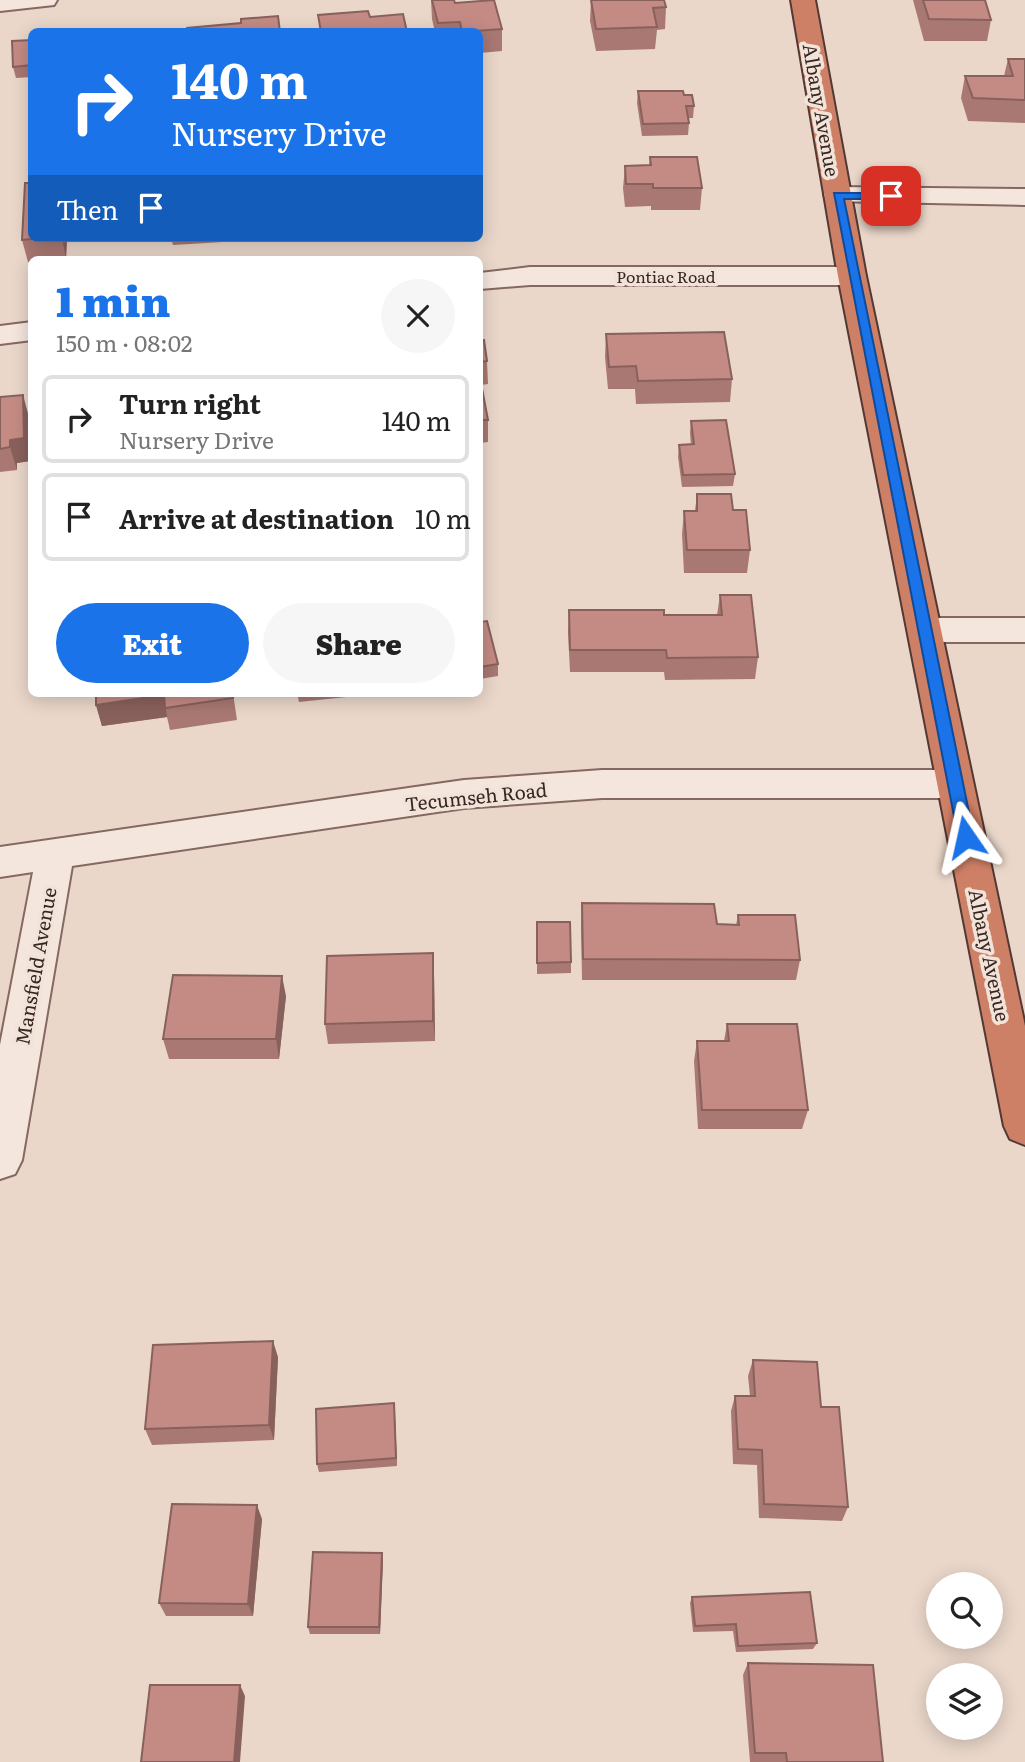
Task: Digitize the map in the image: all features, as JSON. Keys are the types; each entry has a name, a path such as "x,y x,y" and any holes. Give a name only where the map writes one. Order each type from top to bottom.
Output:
{"highway":[{"name":"Albany Avenue","path":"803,0 852,276 1025,1126"}],"street":[{"path":"0,4 45,0"},
{"path":"838,195 1025,197"},
{"name":"Pontiac Road","path":"483,281 530,276 852,276"},
{"path":"0,335 28,332"},
{"path":"925,630 1025,630"},
{"name":"Tecumseh Road","path":"0,862 464,794 602,784 955,784"},
{"name":"Mansfield Avenue","path":"0,1160 55,854"}],"building":[{"path":"432,0 454,0 455,3 494,0 502,29 483,30 483,28 461,28 460,22 438,23"},
{"path":"591,0 664,0 666,7 653,8 657,27 596,29"},
{"path":"923,0 985,0 991,20 929,19"},
{"path":"368,11 370,17 403,14 406,28 320,28 318,15"},
{"path":"278,16 280,28 187,28 241,23 241,19"},
{"path":"28,40 28,65 13,67 12,41"},
{"path":"1008,59 1025,59 1025,100 973,98 965,76 1013,76"},
{"path":"638,91 683,91 684,95 692,95 694,106 686,106 689,123 643,124"},
{"path":"650,157 697,157 702,188 653,188 653,184 626,184 625,166 651,165"},
{"path":"25,183 28,183 28,239 22,240"},
{"path":"724,332 732,379 638,381 636,366 609,367 606,334"},
{"path":"483,340 487,361 483,362"},
{"path":"483,394 488,420 483,420"},
{"path":"23,395 24,438 10,440 10,447 0,449 0,397"},
{"path":"726,420 735,474 683,475 679,445 694,444 691,421"},
{"path":"697,494 731,494 733,510 746,510 750,550 687,550 684,511 697,511"},
{"path":"720,595 751,595 758,657 667,658 666,650 570,650 569,610 664,610 664,615 722,615"},
{"path":"487,621 498,664 483,666 483,622"},
{"path":"96,697 150,697 96,705"},
{"path":"164,697 233,698 165,708"},
{"path":"582,903 714,904 717,924 739,925 738,915 795,915 800,960 583,959"},
{"path":"537,922 570,922 571,962 537,963"},
{"path":"433,953 433,1021 325,1024 327,956"},
{"path":"173,975 282,976 276,1039 163,1039"},
{"path":"727,1024 797,1024 808,1110 702,1110 697,1041 729,1041"},
{"path":"273,1341 269,1425 145,1429 153,1345"},
{"path":"753,1360 817,1362 821,1407 839,1407 848,1507 764,1504 762,1450 738,1449 735,1396 755,1396"},
{"path":"394,1403 396,1458 317,1464 316,1409"},
{"path":"172,1504 257,1505 248,1604 159,1603"},
{"path":"313,1552 382,1553 379,1627 308,1627"},
{"path":"810,1592 817,1643 738,1646 736,1624 695,1626 692,1597"},
{"path":"748,1663 873,1665 883,1762 787,1762 786,1753 755,1753"},
{"path":"150,1685 240,1685 234,1762 141,1762"}],"route":[{"path":"891,196 838,195 852,276 966,837"}]}
